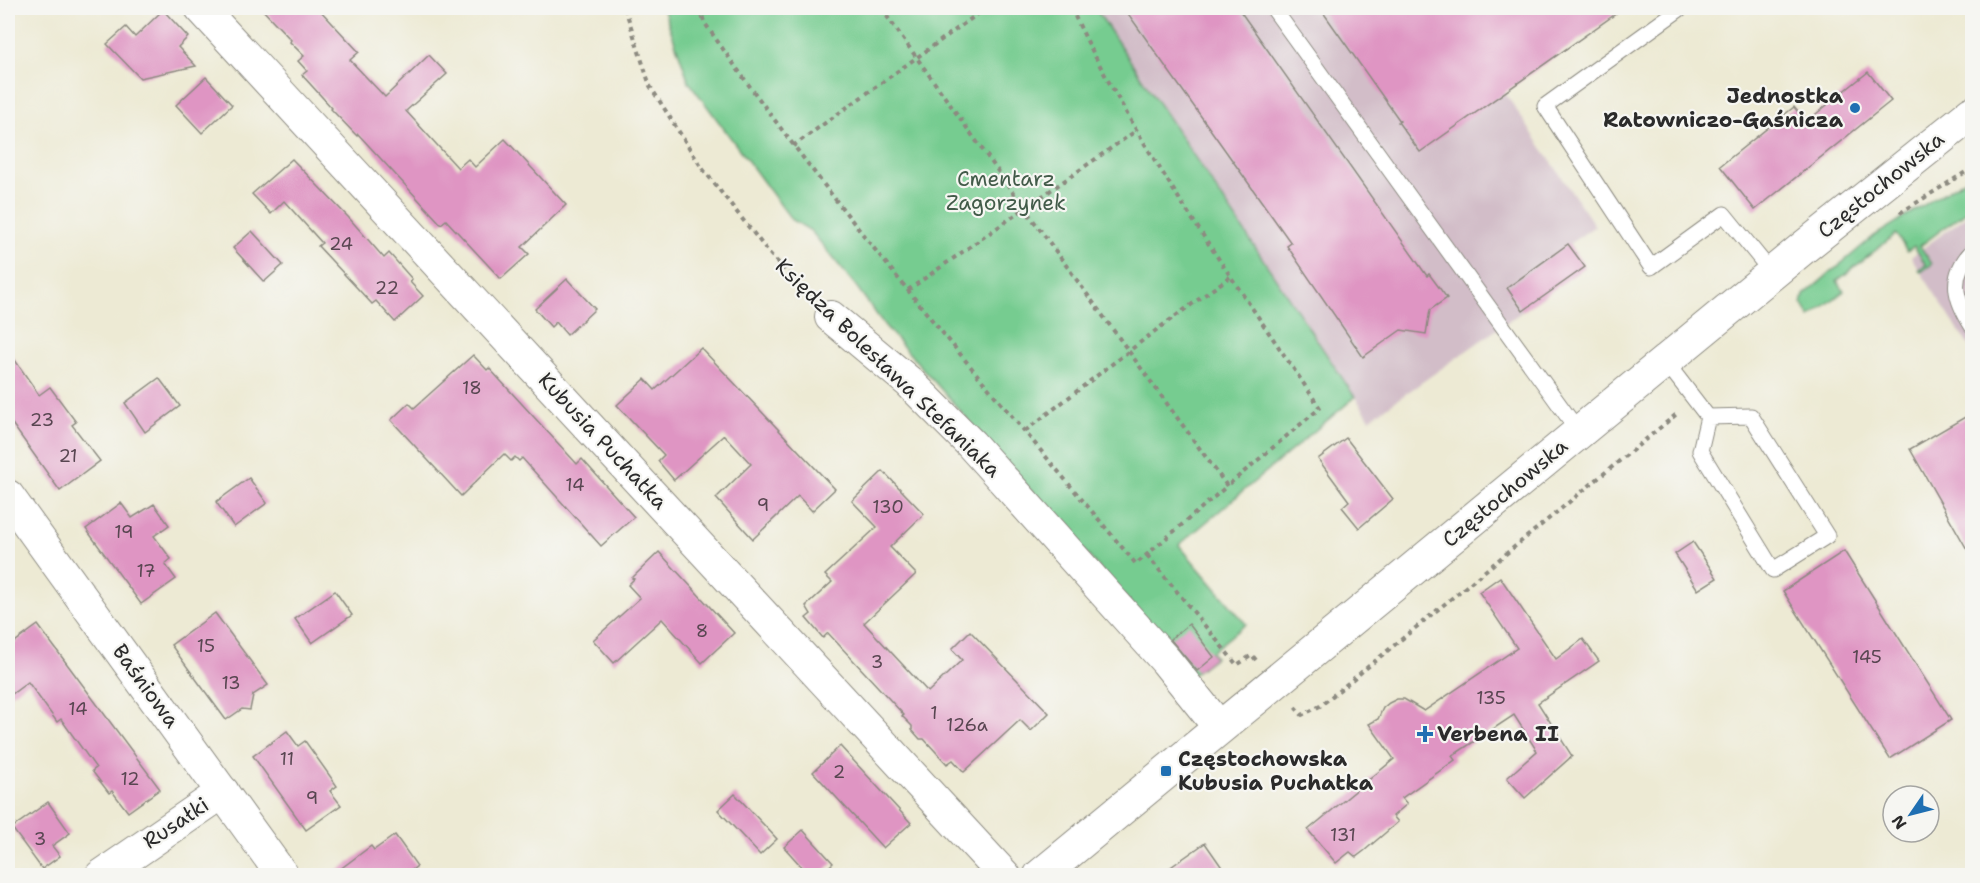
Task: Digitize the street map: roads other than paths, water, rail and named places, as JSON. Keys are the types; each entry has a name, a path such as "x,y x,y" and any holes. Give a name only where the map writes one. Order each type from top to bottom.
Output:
{"main road":[{"name":"Częstochowska","path":"1040,876 1772,273 1972,113"}],"street":[{"name":"Kubusia Puchatka","path":"201,8 1005,876"},
{"name":"Księdza Bolesława Stefaniaka","path":"831,317 909,382 971,444 1166,661 1219,727"},
{"name":"Baśniowa","path":"8,496 283,876"},
{"name":"Rusałki","path":"100,876 223,792"}],"lane":[{"path":"1273,8 1579,432"},
{"path":"1682,8 1545,106 1652,267 1724,214 1772,273"},
{"path":"1972,251 1961,266 1956,280 1957,296 1972,326"},
{"path":"1665,361 1708,417 1700,451 1773,570 1827,536 1751,416 1708,417"}],"place":[{"name":"Jednostka Ratowniczo-Gaśnicza","path":"1855,108"},
{"name":"Verbena II","path":"1425,734"},
{"name":"Częstochowska Kubusia Puchatka","path":"1166,771"}],"park label":[{"name":"Cmentarz Zagorzynek","path":"1006,191"}]}
